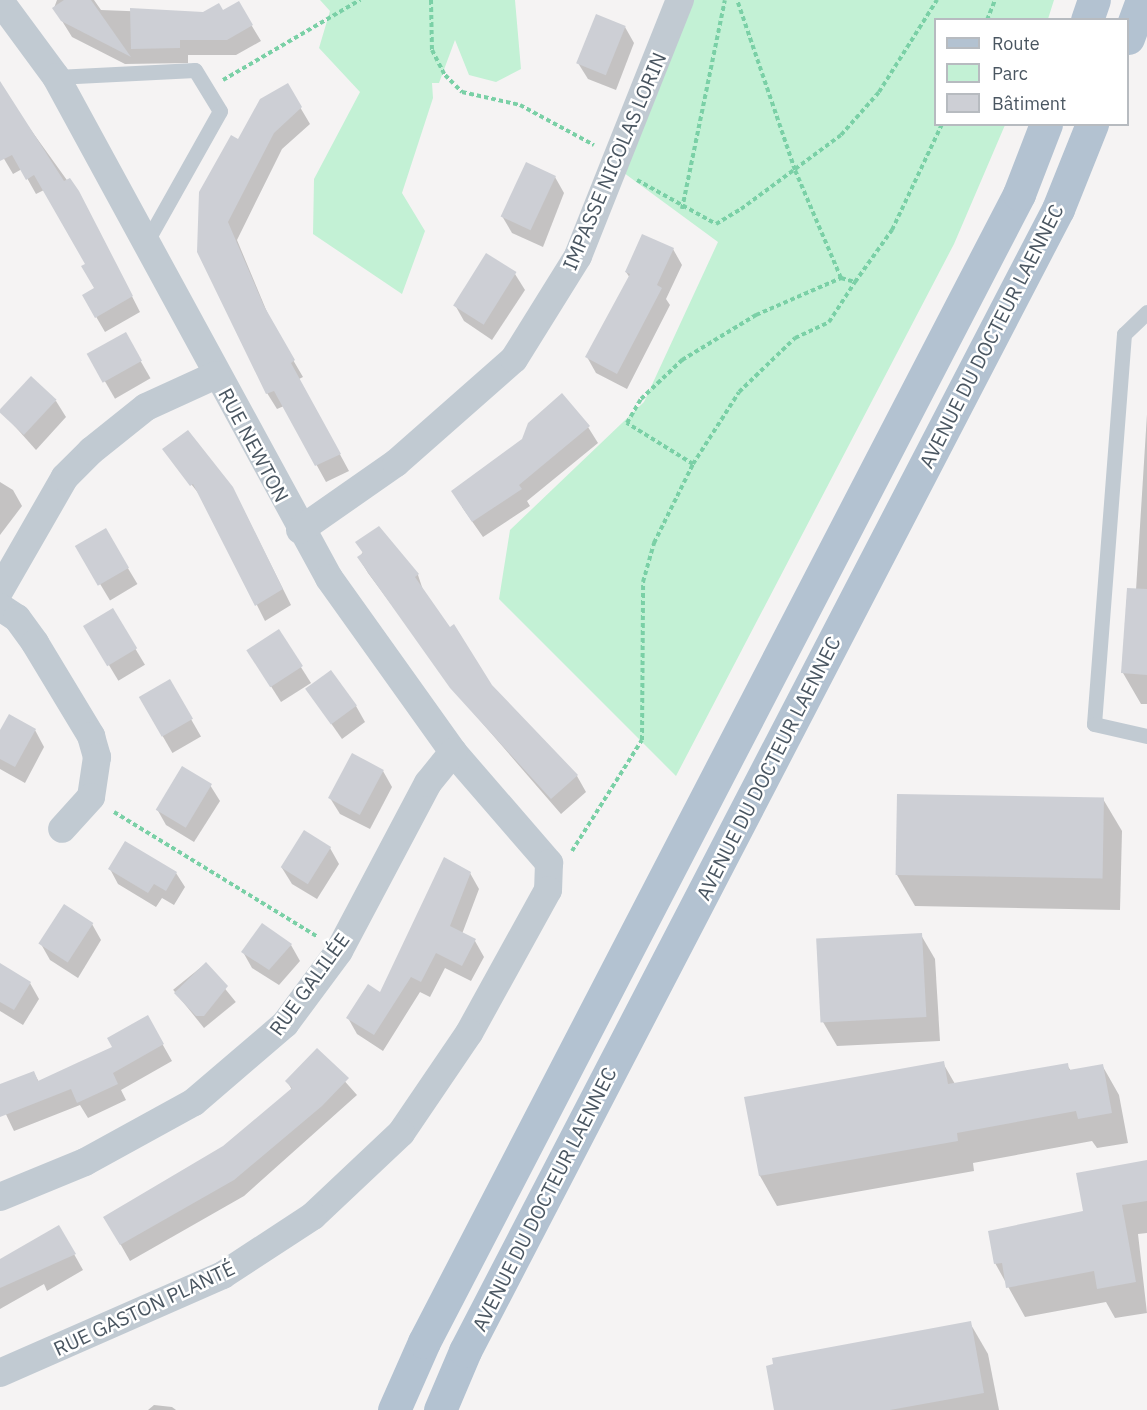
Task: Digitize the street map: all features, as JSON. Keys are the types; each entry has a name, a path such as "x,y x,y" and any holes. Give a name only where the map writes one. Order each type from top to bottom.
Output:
{"main road":[{"path":"1088,18 1094,0"},
{"path":"1129,35 1142,0"},
{"name":"AVENUE DU DOCTEUR LAENNEC","path":"394,1410 424,1342 1019,194 1045,126"},
{"name":"AVENUE DU DOCTEUR LAENNEC","path":"440,1410 465,1351 1058,209 1091,126"}],"street":[{"name":"IMPASSE NICOLAS LORIN","path":"300,530 396,463 514,359 578,256 680,0"},
{"name":"RUE NEWTON","path":"0,1 56,77 300,530 453,752 549,863"},
{"path":"0,590 65,477 91,451 146,407 216,375"},
{"path":"0,607 16,618 35,643 91,736 97,757 91,797 62,829"},
{"name":"RUE GALILÉE","path":"0,1197 86,1162 194,1102 285,1024 339,951 428,783 453,752"},
{"name":"RUE GASTON PLANTÉ","path":"0,1373 224,1275 313,1216 400,1133 469,1033 548,890 549,863"}],"lane":[{"path":"56,77 195,70 220,111 146,243"},
{"path":"1147,312 1124,334 1094,724 1147,736"}],"path":[{"path":"207,89 360,0"},
{"path":"431,0 432,50"},
{"path":"682,209 724,0"},
{"path":"737,0 795,170 842,278"},
{"path":"795,170 841,135 879,92 937,0"},
{"path":"988,18 995,0"},
{"path":"549,863 567,859 585,835 642,740 643,582 654,543 693,464 739,392 795,338 829,322 892,230 941,126"},
{"path":"693,464 627,423 641,399 682,360 724,332 842,278 855,282"},
{"path":"91,797 339,951"}],"green space":[{"path":"320,0 515,0 521,69 496,82 469,75 455,40 439,83 432,83 433,98 402,193 425,231 402,294 313,234 314,179 360,92 319,48 330,11"},
{"path":"673,0 1054,0 1048,18 934,18 934,126 1005,126 954,244 676,776 499,599 510,530 644,402 718,242 605,159"}],"building":[{"path":"64,0 91,0 131,57 61,21 52,8"},
{"path":"239,1 253,25 227,40 180,40 180,48 131,49 130,8 203,12 219,3 223,10"},
{"path":"596,14 626,26 606,75 576,63"},
{"path":"0,81 64,181 70,178 79,191 133,296 95,318 82,295 94,288 81,266 85,264 34,175 26,180 12,155 0,161"},
{"path":"288,83 302,107 274,133 228,222 264,306 295,360 291,363 341,454 315,466 274,391 266,394 197,252 199,192 231,135 238,139 260,99"},
{"path":"526,162 556,176 531,230 501,216"},
{"path":"642,234 674,248 657,285 662,288 617,374 585,357 630,274 625,272"},
{"path":"486,253 517,272 484,325 453,306"},
{"path":"126,332 142,361 103,383 87,354"},
{"path":"31,376 57,400 24,435 0,413 0,409"},
{"path":"562,393 590,426 519,485 522,489 472,522 451,491 522,439 528,423"},
{"path":"188,430 233,487 283,589 255,606 193,484 190,486 162,449"},
{"path":"379,526 419,574 415,577 450,627 454,624 492,685 578,775 551,799 450,688 357,557 363,553 355,542"},
{"path":"106,528 129,568 98,586 75,546"},
{"path":"1127,588 1147,589 1147,675 1121,673"},
{"path":"113,608 137,648 107,666 83,626"},
{"path":"279,629 303,666 270,687 246,650"},
{"path":"331,670 357,706 331,724 305,689"},
{"path":"170,679 193,719 162,737 139,697"},
{"path":"9,714 36,729 15,767 0,759 0,730"},
{"path":"352,753 384,770 360,815 328,798"},
{"path":"182,766 212,784 186,828 156,810"},
{"path":"897,794 1104,798 1103,879 896,875"},
{"path":"304,830 331,847 308,884 281,867"},
{"path":"125,841 177,872 166,891 154,884 148,893 108,869"},
{"path":"444,857 471,872 450,926 476,939 462,966 436,953 421,982 411,977 374,1035 346,1018 368,984 380,992"},
{"path":"64,904 93,923 68,962 38,943"},
{"path":"262,923 292,944 269,970 241,952"},
{"path":"922,933 926,1017 821,1022 816,939"},
{"path":"206,962 228,986 204,1016 196,1016 174,993"},
{"path":"0,963 31,982 14,1010 0,1002"},
{"path":"148,1015 164,1044 113,1073 118,1084 77,1103 71,1089 0,1117 0,1084 34,1071 38,1081 112,1047 107,1038"},
{"path":"317,1048 349,1078 322,1106 234,1180 120,1245 103,1217 223,1146 292,1088 285,1081"},
{"path":"944,1061 948,1084 1068,1063 1069,1070 1103,1064 1112,1113 1078,1119 1076,1111 957,1133 958,1141 759,1176 744,1097"},
{"path":"1147,1160 1147,1201 1122,1205 1136,1282 1097,1289 1094,1271 1006,1288 1002,1263 994,1264 988,1231 1083,1211 1076,1173"},
{"path":"59,1225 76,1254 0,1288 0,1259"},
{"path":"971,1321 984,1393 890,1410 774,1410 766,1366 773,1364 772,1358"}]}
